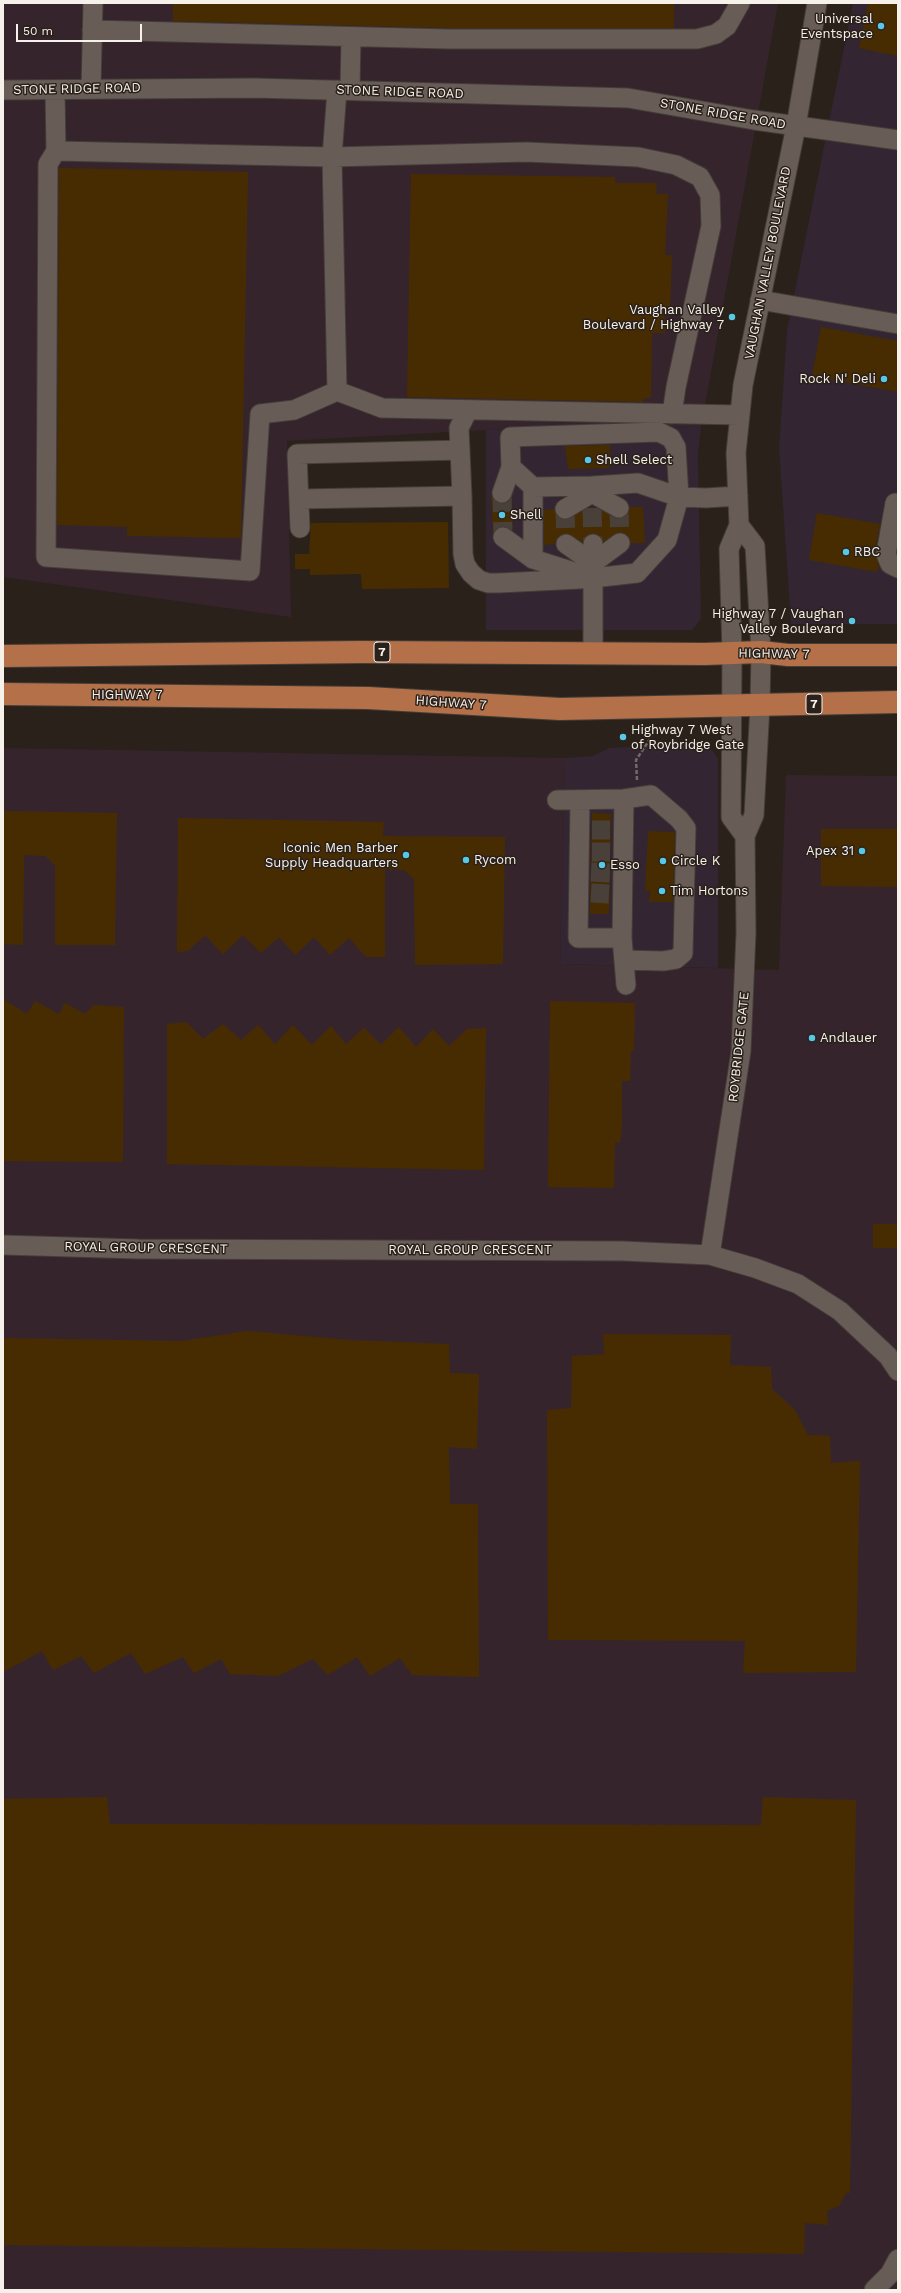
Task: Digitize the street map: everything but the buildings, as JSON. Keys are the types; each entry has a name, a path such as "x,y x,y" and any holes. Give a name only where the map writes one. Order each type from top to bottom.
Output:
{"main road":[{"name":"HIGHWAY 7","path":"3,656 361,652 761,652 788,655 898,655"},
{"name":"HIGHWAY 7","path":"3,694 368,698 560,709 898,702"}],"street":[{"path":"91,89 92,17 351,37 612,40 697,39 716,34 726,26 740,3"},
{"name":"VAUGHAN VALLEY BOULEVARD","path":"732,653 729,549 739,525 736,453 743,385 796,126 817,3"},
{"path":"337,391 332,157 351,37"},
{"name":"STONE RIDGE ROAD","path":"3,90 254,88 628,98 796,126 898,140"},
{"path":"55,90 56,151 48,164 46,558 250,571 260,414 294,410 337,391 382,408 740,415"},
{"path":"56,151 332,157 526,152 638,157 676,165 700,177 710,195 711,226 676,388 672,414"},
{"path":"760,300 898,324"},
{"path":"468,410 460,428 460,450 463,554 471,573 479,580 488,583 499,583 593,570 620,543"},
{"path":"502,494 511,467 510,438 659,432 671,438 676,446 679,497 667,540 637,574 593,570 533,559 503,537"},
{"path":"300,528 297,454 460,450"},
{"path":"511,467 533,487 592,496 619,508"},
{"path":"565,509 592,496 638,483 679,497 706,498 738,496"},
{"path":"533,487 533,559"},
{"path":"298,499 462,496"},
{"path":"895,503 886,554 890,564 898,568"},
{"path":"739,525 755,546 761,652 760,705"},
{"path":"566,544 593,570"},
{"path":"593,544 593,653"},
{"path":"732,653 730,706 731,818 745,836"},
{"name":"ROYBRIDGE GATE","path":"710,1255 741,1051 746,969 745,836 754,815 760,705"},
{"path":"557,800 580,800 651,795 679,818 686,828 683,953 676,959 662,961 624,960"},
{"path":"622,938 578,938 585,893 601,872 601,830 631,797"},
{"path":"580,800 601,830 601,872 616,894 626,985"},
{"name":"ROYAL GROUP CRESCENT","path":"3,1245 146,1249 623,1251 710,1255 755,1268 798,1284 840,1311 888,1356 898,1371"},
{"path":"874,2290 890,2274 898,2259"}],"path":[{"path":"631,797 636,760 650,739"}],"shaded area":[{"path":"3,3 778,3 701,427 486,430 287,441 291,617 3,577"},
{"path":"853,3 898,3 898,624 791,624 779,448 787,330"},
{"path":"701,427 698,454 701,619 692,630 486,630 486,430"},
{"path":"706,743 718,758 718,968 560,964 565,758 593,756 609,748"},
{"path":"3,748 565,758 560,964 779,970 786,775 898,776 898,2290 3,2290"}],"tunnel":[{"path":"502,493 503,537"},
{"path":"592,508 593,544"},
{"path":"619,508 620,543"},
{"path":"565,509 566,544"},
{"path":"592,830 610,830"},
{"path":"592,852 610,852"},
{"path":"591,872 610,873"},
{"path":"591,893 609,894"}],"place":[{"name":"Universal Eventspace","path":"881,26"},
{"name":"Vaughan Valley Boulevard / Highway 7","path":"732,317"},
{"name":"Rock N' Deli","path":"884,379"},
{"name":"Shell Select","path":"588,460"},
{"name":"Shell","path":"502,515"},
{"name":"RBC","path":"846,552"},
{"name":"Highway 7 / Vaughan Valley Boulevard","path":"852,621"},
{"name":"Highway 7 West of Roybridge Gate","path":"623,737"},
{"name":"Apex 31","path":"862,851"},
{"name":"Iconic Men Barber Supply Headquarters","path":"406,855"},
{"name":"Rycom","path":"466,860"},
{"name":"Circle K","path":"663,861"},
{"name":"Esso","path":"602,865"},
{"name":"Tim Hortons","path":"662,891"},
{"name":"Andlauer","path":"812,1038"}]}
